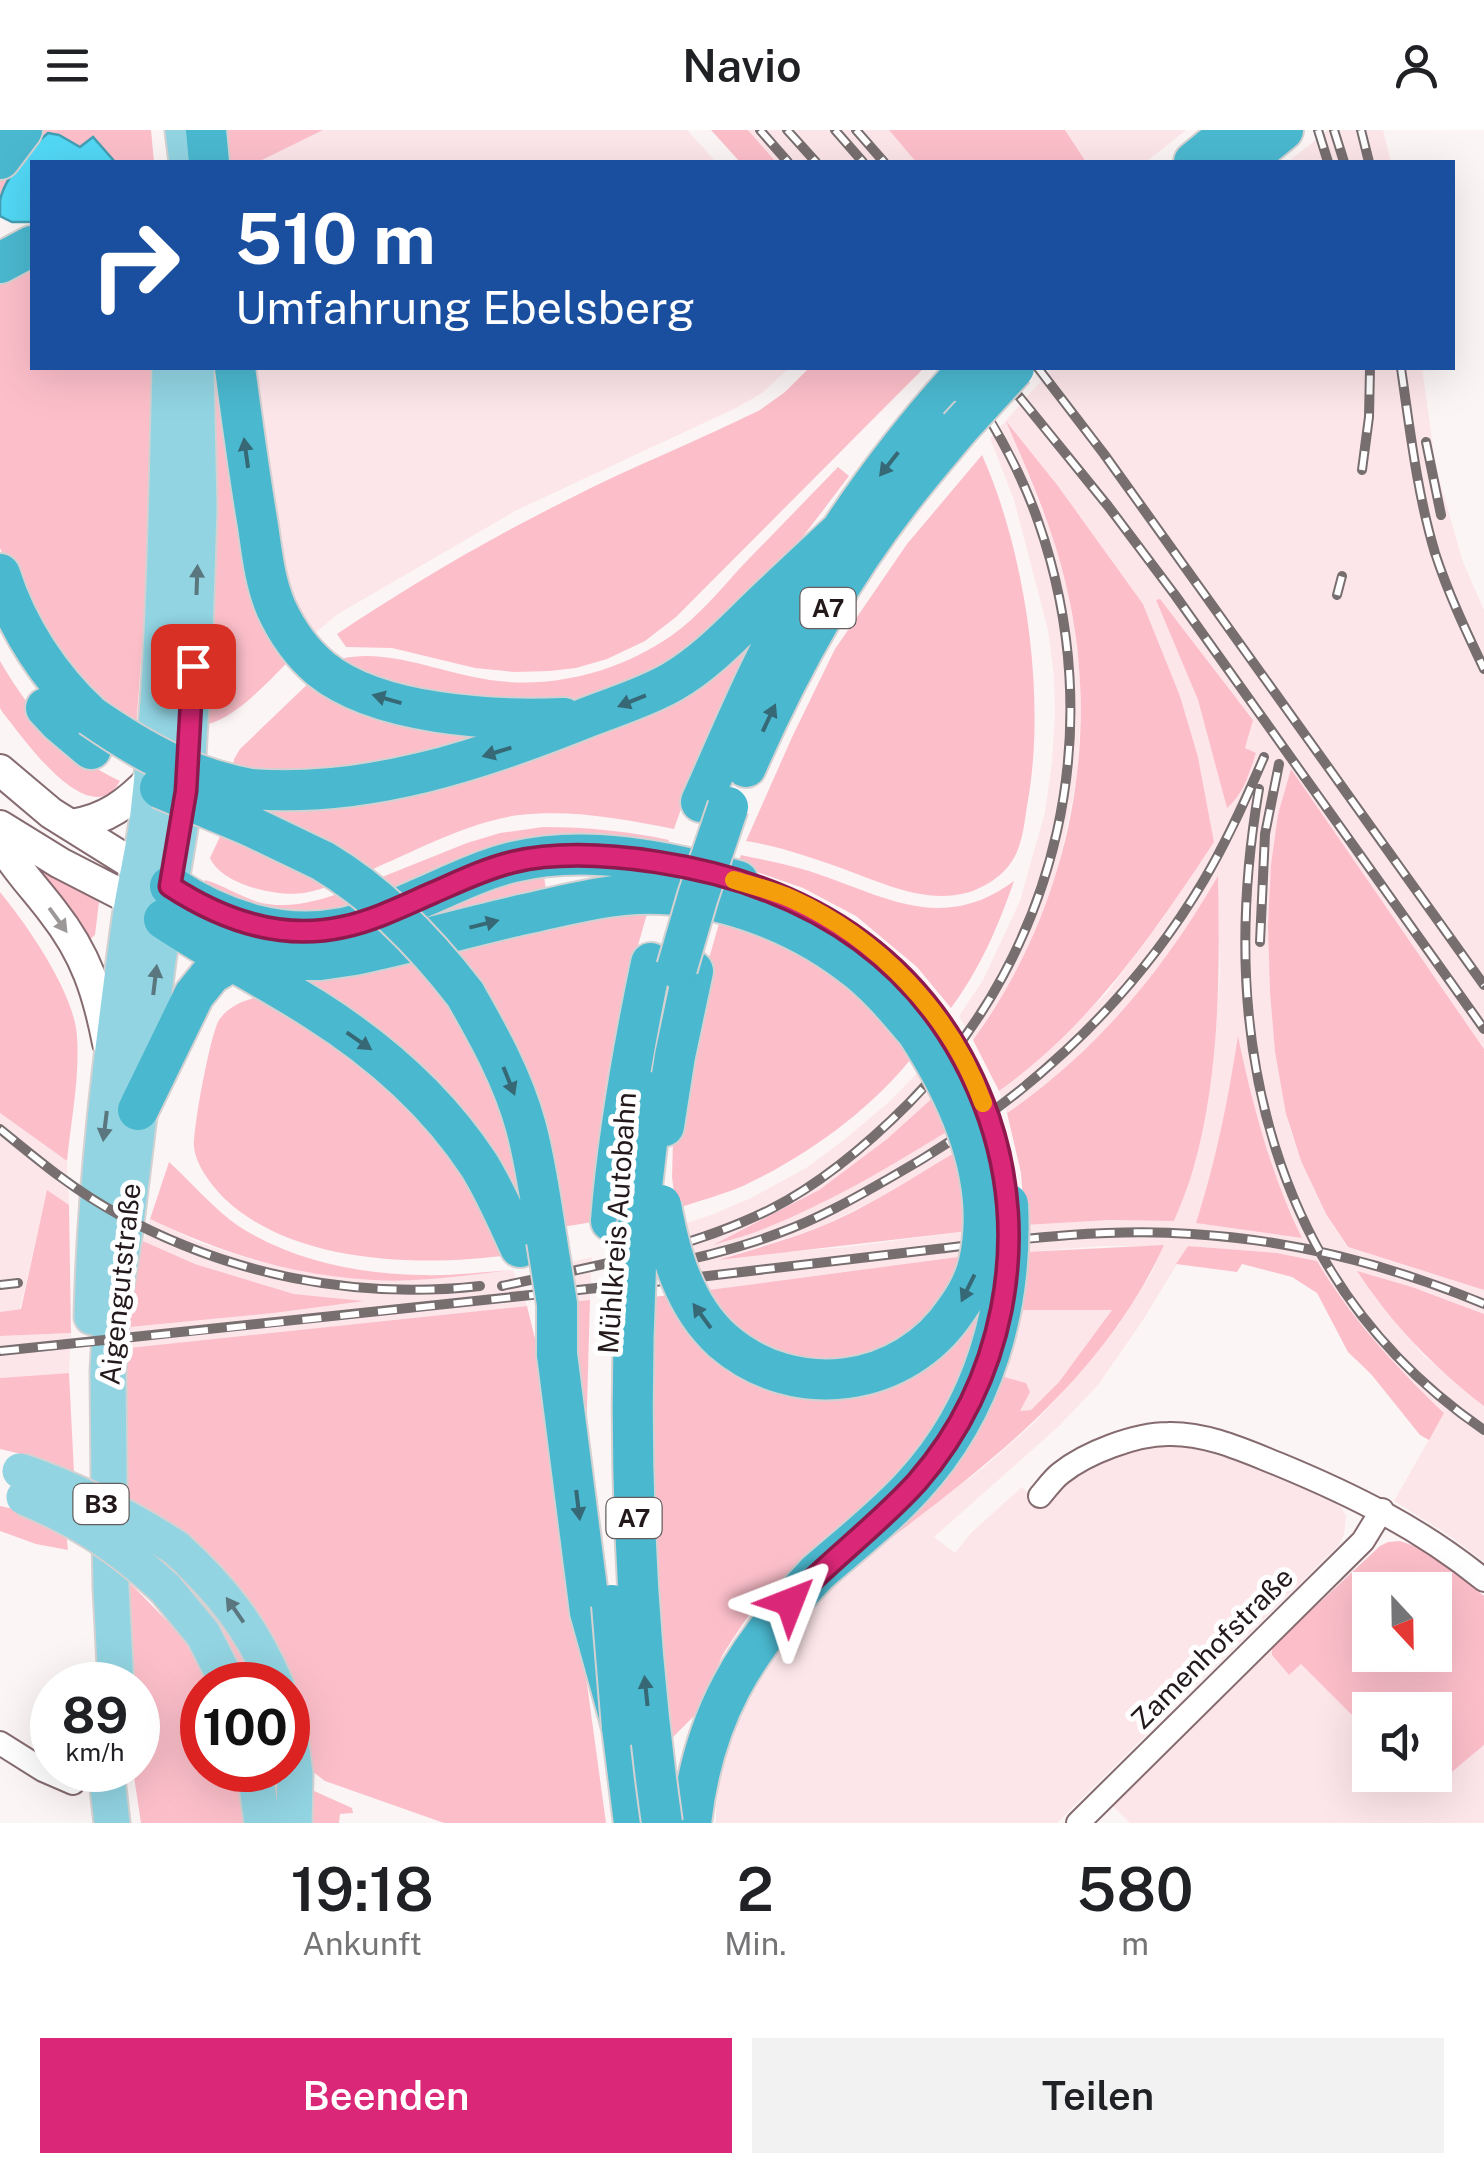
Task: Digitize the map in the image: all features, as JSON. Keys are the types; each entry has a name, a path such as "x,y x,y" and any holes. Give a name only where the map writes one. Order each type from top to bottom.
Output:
{"highway":[{"path":"0,159 22,130"},
{"path":"206,130 210,160"},
{"path":"1196,160 1233,130"},
{"path":"1246,160 1284,130"},
{"path":"0,264 30,247"},
{"path":"235,370 268,584 285,625 311,658 366,693 424,708 502,718 588,718"},
{"name":"A7","path":"674,968 698,896 715,805 823,615 899,502 949,414 968,370"},
{"name":"A7","path":"674,968 746,700 798,598 866,494 949,414 1011,370"},
{"path":"249,807 286,792 360,786 510,748 640,698 674,681 715,651 842,530"},
{"path":"0,574 42,661 91,733"},
{"path":"0,638 22,677 59,722 228,785 249,807 384,904 444,966 490,1036 526,1125 534,1162 533,1244"},
{"path":"151,893 243,923 315,932 373,919 514,862 592,855 678,865 762,888 824,916 885,961 925,1022 976,1160 983,1226 978,1265 966,1296 936,1336 908,1358 877,1373 825,1380 779,1372 749,1359 723,1341 702,1317 672,1254 637,1212 660,1166 675,1056 674,968"},
{"path":"151,893 188,935 330,1020 377,1053 420,1092 450,1124 480,1166 501,1205 533,1244 557,1304 558,1354 590,1612 622,1727"},
{"path":"138,1110 194,995 211,974 234,960 320,960 624,895 683,896 748,910 782,924 862,974 957,1047 974,1080 1000,1156 1008,1204 1005,1290 984,1372 952,1434 930,1466 900,1500 803,1588 744,1663 717,1712 690,1823"},
{"name":"Mühlkreis Autobahn","path":"634,1823 610,1573 604,1410 637,1212"},
{"name":"Mühlkreis Autobahn","path":"637,1212 631,1416 636,1573 662,1823"}],"main road":[{"path":"160,130 163,160"},
{"path":"184,130 186,160"},
{"path":"151,893 146,836 163,617 170,370"},
{"path":"151,893 186,791 198,509 196,370"},
{"name":"Aigengutstraße","path":"97,1662 90,1372 93,1245 112,1066 151,893"},
{"name":"Aigengutstraße","path":"115,1662 108,1371 111,1318 138,1110 151,893"},
{"name":"B3","path":"11,1481 56,1483 103,1504 176,1548 224,1594 265,1662"},
{"name":"B3","path":"11,1481 130,1555 165,1588 203,1634 217,1662"},
{"path":"258,1792 262,1823"},
{"path":"294,1823 295,1792"}],"street":[{"path":"0,770 151,893"},
{"path":"71,825 89,822 121,807 152,778"},
{"path":"0,826 60,863 151,893"},
{"path":"0,842 70,936 94,981 112,1066"},
{"path":"1040,1496 1061,1473 1128,1441 1167,1434 1204,1438 1340,1489 1382,1510 1484,1580"},
{"name":"Zamenhofstraße","path":"1078,1823 1363,1541 1382,1510"},
{"path":"0,1743 30,1762"}],"shaded area":[{"path":"35,130 151,130 154,160 113,160 93,138 80,148 59,135 9,179 0,199 0,180"},
{"path":"217,130 323,130 262,160 220,160"},
{"path":"323,130 687,130 714,160 262,160"},
{"path":"711,130 748,130 774,160 738,160"},
{"path":"748,130 889,130 914,160 774,160"},
{"path":"889,130 1065,130 1085,160 914,160"},
{"path":"1065,130 1186,130 1148,160 1085,160"},
{"path":"1328,130 1383,130 1390,160 1290,160"},
{"path":"30,260 30,370 155,370 155,467 136,730 108,714 21,601 0,548 0,280"},
{"path":"207,370 225,370 295,655 231,713 208,724 202,720"},
{"path":"243,370 787,370 762,393 736,408 517,510 338,614 309,638 295,618"},
{"path":"807,370 922,370 676,617 645,641 576,668 514,672 475,668 392,648 346,647 337,634 511,529 594,486 760,410"},
{"path":"1051,370 1422,370 1436,468 1463,562 1484,610 1484,1049 1291,770 1278,814 1271,864 1270,993 1275,1052 1288,1123 1326,1214 1347,1247 1484,1290 1484,1314 1358,1272 1423,1355 1484,1406 1484,1562 1394,1501 1444,1413 1393,1364 1337,1296 1317,1261 1277,1253 1188,1246 1098,1385 1059,1426 934,1537 955,1553 971,1533 1022,1487 1043,1507 1070,1475 1129,1450 1170,1443 1240,1461 1330,1499 1346,1516 1339,1545 1057,1823 716,1823 722,1767 734,1727 762,1668 790,1628 841,1575 983,1468 1034,1423 1119,1324 1151,1274 1163,1246 1025,1252 1025,1225 1174,1221 1193,1171 1213,1064 1220,973 1217,878 1154,976 1113,1022 1059,1074 1007,1113 999,1091 1106,994 1214,842 1198,757 1180,696 1143,604 1009,425 1053,538 1074,625 1080,674 1077,777 1057,874 1014,978 973,1040 959,1016 983,980 1020,901 1045,812 1052,762 1054,676 1048,630 1014,500 990,438","holes":["1156,600 1253,719 1245,748 1256,754 1249,775 1227,807 1198,700","1239,1040 1271,1168 1301,1236 1197,1222 1222,1132"]},
{"path":"1006,421 1143,604 1180,696 1198,757 1214,842 1118,977 1063,1037 999,1091 973,1040 1006,990 1033,937 1054,881 1069,823 1078,764 1081,704 1077,644 1061,564"},
{"path":"982,455 1021,581 1033,674 1033,765 1020,844 1014,858 1002,873 978,889 934,896 902,890 806,856 746,841 835,649 907,544"},
{"path":"838,467 849,476 773,576 719,634 613,695 543,708 371,685 341,659 379,657 479,678 521,682 566,679 611,667 652,648 690,620"},
{"path":"1160,599 1253,720 1245,748 1256,753 1242,790 1227,808 1198,700 1156,600"},
{"path":"766,620 702,749 674,829 578,814 519,815 461,831 366,872 260,815 259,803 437,780"},
{"path":"0,661 24,697 66,746 120,781 108,794 94,797 79,792 48,767 22,738 0,708"},
{"path":"316,676 511,729 399,767 232,776 240,749"},
{"path":"1291,769 1484,1049 1484,1290 1348,1247 1326,1214 1301,1161 1286,1114 1275,1052 1268,925 1278,814"},
{"path":"543,827 607,830 669,840 665,854 394,890 377,879 467,843"},
{"path":"223,830 336,884 293,894 238,882 210,858"},
{"path":"22,854 99,902 95,935 86,943"},
{"path":"741,855 809,871 887,899 937,908 962,906 1014,881 987,947 951,1008 917,967 856,916 803,888 737,865"},
{"path":"543,868 547,898 427,925 417,915"},
{"path":"1218,876 1218,987 1209,1098 1191,1176 1174,1221 1025,1225 1021,1173 1007,1113 1071,1063 1126,1006 1175,944"},
{"path":"205,880 269,904 303,903 346,891 362,905 314,913 255,908 203,885"},
{"path":"0,892 48,960 74,1019 77,1067 67,1161 0,1113"},
{"path":"649,907 624,997 605,1089 597,1160 599,1221 556,1228 447,945"},
{"path":"720,920 743,926 838,973 915,1054 879,1094 791,1161 743,1186 676,1209 673,1141 706,969"},
{"path":"415,951 502,1090 537,1242 289,971"},
{"path":"265,996 371,1065 463,1170 509,1255 398,1260 322,1248 253,1221 220,1194 201,1168 194,1147 207,1062 215,1029 223,1015 240,1003"},
{"path":"1238,1036 1264,1139 1302,1238 1196,1223 1221,1130"},
{"path":"923,1067 938,1093 887,1139 819,1190 721,1242 765,1228 837,1195 953,1128 959,1150 885,1195 818,1228 726,1257 969,1231 965,1256 701,1291 680,1225 751,1198 806,1168 890,1101"},
{"path":"938,1093 953,1128 814,1207 760,1231 713,1245 819,1190 887,1139"},
{"path":"0,1113 67,1161 69,1205 47,1191 20,1309 0,1312"},
{"path":"959,1150 969,1231 718,1260 834,1221"},
{"path":"169,1162 237,1225 302,1256 349,1268 397,1274 513,1270 426,1279 373,1280 286,1268 231,1252 150,1219"},
{"path":"47,1190 69,1205 71,1333 0,1336 0,1312 21,1309"},
{"path":"150,1219 200,1243 256,1261 376,1280 433,1279 513,1270 527,1306 119,1349 120,1328 358,1301 294,1294 195,1264 143,1241"},
{"path":"143,1241 195,1264 294,1294 364,1301 120,1328"},
{"path":"1164,1245 1136,1297 1103,1345 1065,1389 980,1468 841,1575 1001,1376 1026,1383 1030,1392 1020,1411 1031,1410 1059,1382 1112,1310 1017,1310 1025,1252"},
{"path":"1188,1246 1277,1253 1317,1261 1375,1342 1444,1413 1429,1440 1420,1435 1348,1352 1317,1293 1292,1277 1242,1264 1237,1272 1176,1264"},
{"path":"965,1256 940,1309 878,1357 817,1366 752,1344 701,1291"},
{"path":"592,1257 590,1300 568,1302 563,1264"},
{"path":"1357,1271 1484,1314 1484,1406 1415,1344"},
{"path":"671,1295 792,1390 987,1300 954,1396 924,1445 887,1488 788,1575 746,1619 723,1654 699,1711 667,1743 651,1510 652,1297"},
{"path":"590,1300 586,1440 568,1302"},
{"path":"527,1306 546,1384 606,1823 444,1823 325,1781 313,1772 310,1662 276,1662 190,1541 119,1493 119,1349"},
{"path":"1113,1309 1059,1382 1031,1410 1019,1412 1026,1383 1001,1376 1017,1310"},
{"path":"71,1333 69,1373 0,1378 0,1336"},
{"path":"69,1373 74,1473 0,1449 0,1378"},
{"path":"0,1506 66,1531 68,1550 0,1531"},
{"path":"1400,1541 1423,1551 1444,1564 1484,1596 1484,1745 1452,1772 1452,1692 1352,1692 1352,1715 1301,1664 1289,1675 1272,1655 1272,1647 1352,1572 1352,1672 1452,1672 1452,1572 1352,1572 1380,1546"},
{"path":"181,1570 231,1624 251,1662 227,1662 172,1581"},
{"path":"116,1579 132,1585 166,1620 172,1617 201,1662 180,1662 180,1792 247,1792 251,1823 141,1823 136,1792 160,1792 160,1662 122,1662"},
{"path":"1272,1647 1272,1655 1288,1674 1301,1663 1352,1715 1352,1792 1452,1792 1452,1771 1484,1745 1484,1823 1130,1823 1112,1805"},
{"path":"314,1791 352,1808 353,1813 340,1814 339,1823 307,1823 309,1794"}],"water":[{"path":"48,133 80,147 93,137 113,160 30,160 30,222 12,222 0,216 0,200 7,182"}],"railway":[{"path":"760,130 786,160"},
{"path":"787,130 814,160"},
{"path":"835,130 861,160"},
{"path":"856,130 882,160"},
{"path":"1318,130 1327,160"},
{"path":"1334,130 1343,160"},
{"path":"1361,130 1368,160"},
{"path":"502,1286 673,1247 739,1224 790,1199 844,1161 909,1103 961,1042 1003,976 1035,905 1057,831 1069,754 1069,676 1059,598 1038,521 1002,442 957,370"},
{"path":"998,370 1175,595 1484,1029"},
{"path":"1040,370 1104,454 1484,985"},
{"path":"1362,470 1370,370"},
{"path":"1401,370 1415,461 1435,553 1484,669"},
{"path":"1426,442 1441,515"},
{"path":"1337,595 1342,576"},
{"path":"633,1272 743,1245 821,1215 935,1151 1024,1087 1105,1012 1174,926 1221,850 1264,757"},
{"path":"1260,942 1265,834 1279,764"},
{"path":"1259,789 1248,881 1246,972 1255,1060 1275,1146 1307,1227 1352,1302 1411,1370 1484,1430"},
{"path":"0,1129 102,1205 204,1253 294,1278 340,1285 386,1289 480,1286"},
{"path":"0,1351 1000,1242 1128,1232 1230,1237 1304,1249 1377,1266 1484,1304"},
{"path":"0,1285 18,1283"}],"slow traffic":[{"path":"734,880 789,898 824,916 866,944 902,976 950,1035 983,1103"}],"route":[{"path":"193,666 186,791 170,886 209,910 243,923 315,932 373,919 514,862 592,855 678,865 762,888 824,916 866,944 902,976 950,1035 982,1098 1000,1156 1008,1204 1008,1258 994,1339 971,1400 930,1466 900,1500 790,1602"}]}
